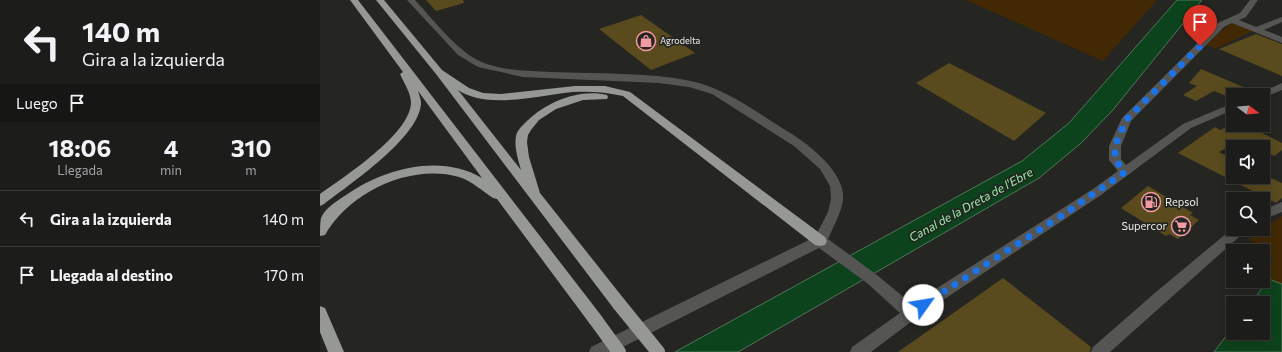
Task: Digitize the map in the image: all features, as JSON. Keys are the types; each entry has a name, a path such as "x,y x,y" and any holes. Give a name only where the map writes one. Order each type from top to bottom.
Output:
{"highway":[{"path":"354,0 619,352"},
{"path":"380,0 439,72 658,352"},
{"path":"320,201 396,140 411,122 416,102 399,60"},
{"path":"439,72 465,90 482,96 501,97 576,89 605,89 626,94 820,241"},
{"path":"538,200 522,151 522,134 536,116 554,105 577,99 600,96 620,98 643,107"},
{"path":"320,231 329,215 356,193 380,182 413,171 441,169 464,174 504,199"},
{"path":"320,313 336,352"}],"street":[{"path":"411,0 460,53 481,66 523,74 659,80 690,84 716,92 798,143 824,166 836,186 837,199 834,212 820,241 597,352"},
{"path":"1125,172 1115,160 1115,146 1126,120 1221,25 1243,15 1254,0"},
{"path":"1256,30 1282,19"},
{"path":"1232,20 1282,40"},
{"path":"1270,91 1282,86"},
{"path":"858,352 911,313 1064,214 1125,172 1187,126 1226,109"},
{"path":"1270,212 1282,206"},
{"path":"1099,352 1161,296 1233,236"},
{"path":"820,241 872,279 911,313"}],"shaded area":[{"path":"966,0 1157,0 1103,61"},
{"path":"1232,23 1253,31 1215,49 1205,44"},
{"path":"1282,216 1282,284 1270,279 1272,261 1270,259 1270,244 1254,244 1249,239 1253,236 1270,236 1270,224"}],"water":[{"name":"Canal de la Dreta de l'Ebre","path":"1177,0 1202,0 1112,111 1080,144 1039,178 738,352 675,352 1022,161 1069,123"},
{"path":"1270,279 1282,284 1282,352 1214,352 1226,336 1226,340 1270,340 1270,296 1256,296 1262,288 1270,288"}],"building":[{"path":"426,0 463,0 464,3 436,11"},
{"name":"Agrodelta","path":"641,15 695,53 651,70 599,29"},
{"path":"1256,34 1282,44 1282,76 1219,49"},
{"path":"949,63 1046,113 1014,141 916,83"},
{"path":"1201,69 1246,88 1226,88 1226,96 1214,91 1196,101 1183,95 1197,86 1189,83"},
{"path":"1215,127 1220,130 1226,127 1226,132 1260,132 1282,143 1282,150 1274,156 1270,154 1270,140 1226,140 1226,148 1219,152 1226,156 1226,177 1178,153"},
{"path":"1270,177 1282,183 1282,198 1276,203 1270,200 1270,192 1254,192 1239,184 1270,184"},
{"path":"1148,186 1193,213 1190,215 1199,220 1178,239 1169,234 1166,236 1121,208"},
{"path":"1003,278 1091,347 1090,352 898,352"}],"place":[{"name":"Agrodelta","path":"646,41"},
{"name":"Repsol","path":"1151,202"},
{"name":"Supercor","path":"1181,226"}],"route":[{"path":"923,305 1064,214 1125,172 1115,160 1115,146 1126,120 1200,46"}]}
